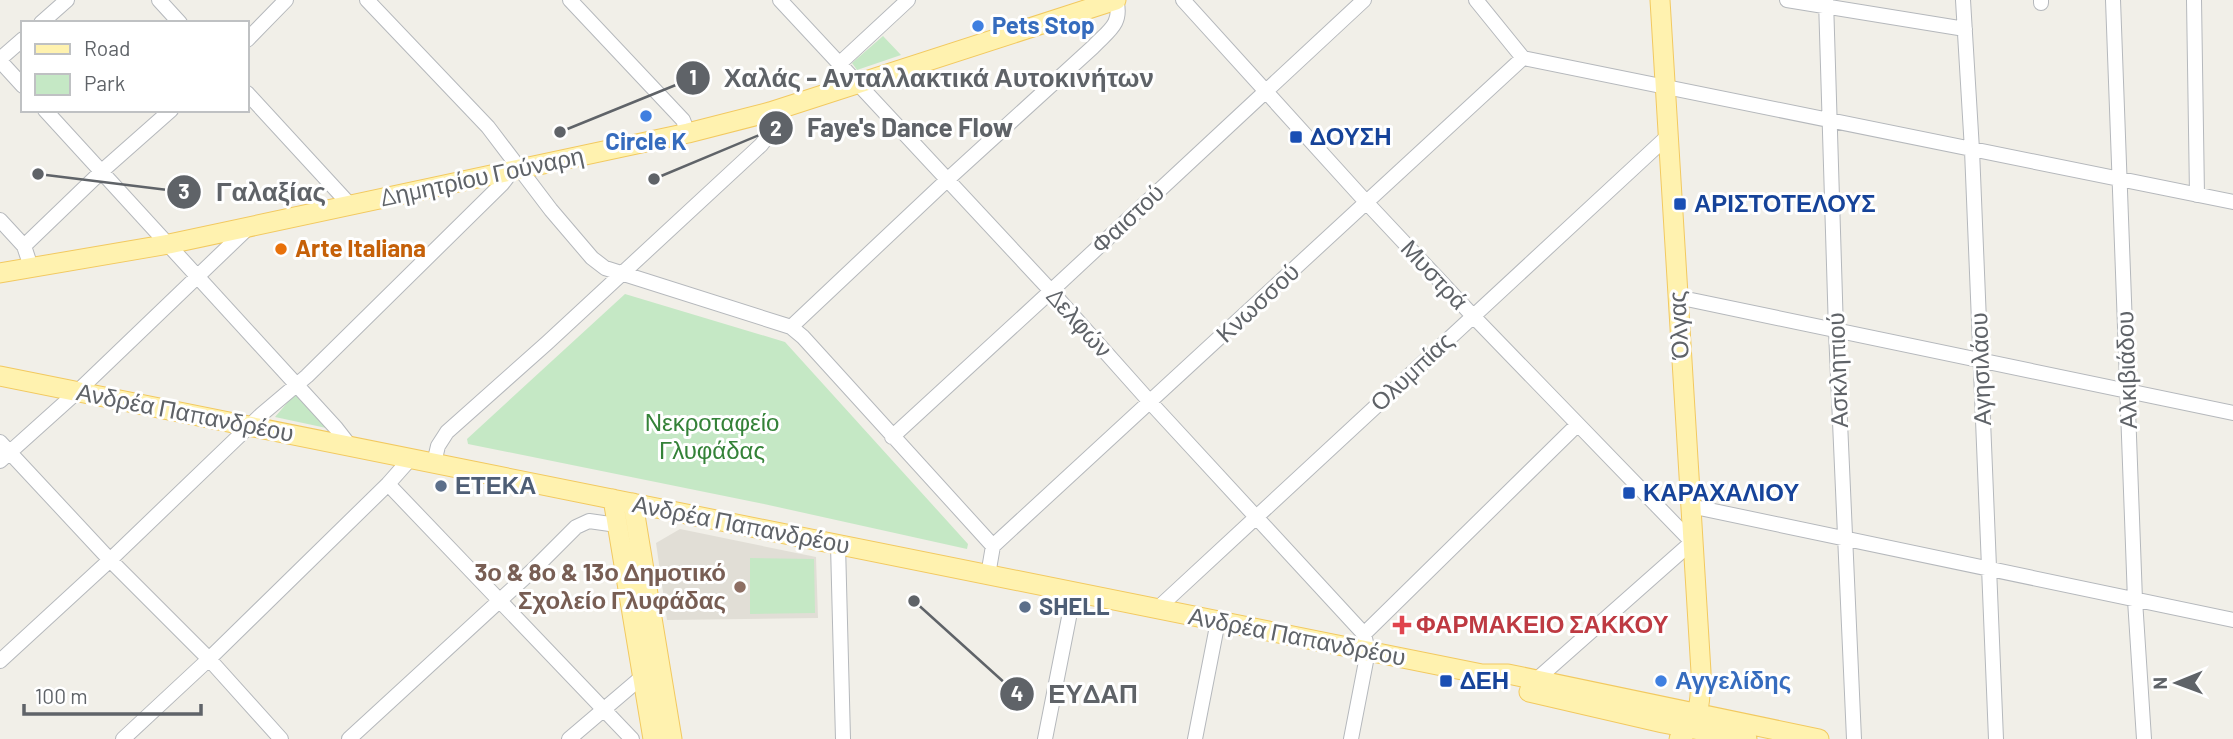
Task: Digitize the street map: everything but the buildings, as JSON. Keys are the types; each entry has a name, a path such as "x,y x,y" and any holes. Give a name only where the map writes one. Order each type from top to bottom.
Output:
{"main road":[{"name":"Δημητρίου Γούναρη","path":"0,273 169,244 688,133 770,112 1116,0"},
{"name":"Όλγας","path":"1660,0 1699,651 1709,684 1699,728"},
{"name":"Ανδρέα Παπανδρέου","path":"0,376 1218,621 1366,643 1482,674 1508,687 1747,739"},
{"path":"623,501 617,525 653,739"},
{"path":"623,501 672,739"},
{"name":"Ανδρέα Παπανδρέου","path":"1482,674 1508,674 1536,680 1699,728 1819,739"}],"street":[{"path":"43,21 67,0"},
{"path":"159,0 178,21"},
{"path":"248,39 286,0"},
{"path":"367,0 488,127 515,171 592,258 606,268 620,273 791,327 803,337 993,547 988,575"},
{"path":"570,0 683,120 688,133"},
{"name":"Δελφών","path":"780,0 1051,291 1366,643"},
{"path":"839,64 908,0"},
{"path":"791,327 1114,26 1119,10 1116,0"},
{"name":"Μυστρά","path":"1183,0 1473,316 1692,542"},
{"name":"Φαιστού","path":"892,437 1364,0"},
{"path":"1476,0 1523,58 2233,202"},
{"path":"1787,0 1826,4 1965,29"},
{"name":"Αγησιλάου","path":"1963,0 1972,149 1996,739"},
{"name":"Αλκιβιάδου","path":"2113,0 2135,600 2144,739"},
{"path":"2194,0 2197,195"},
{"name":"Ασκληπιού","path":"1826,4 1836,331 1854,739"},
{"path":"21,41 0,60 21,84"},
{"name":"Κνωσσού","path":"993,547 1523,58"},
{"path":"248,94 351,206"},
{"path":"48,112 350,446"},
{"path":"24,246 169,112"},
{"path":"434,463 438,446 447,432 761,145 772,124 770,112"},
{"name":"Ολυμπίας","path":"1157,609 1668,136"},
{"path":"0,661 296,385 515,171"},
{"path":"0,220 24,246 31,267"},
{"path":"249,227 78,391 3,452 209,659 281,739"},
{"path":"1677,297 2233,413"},
{"path":"1351,739 1366,643 1577,425"},
{"path":"123,739 388,485 411,458"},
{"path":"388,485 632,739"},
{"path":"1690,506 2233,620"},
{"path":"349,739 576,527 589,521 617,525"},
{"path":"1536,680 1692,542"},
{"path":"838,545 843,739"},
{"path":"1045,739 1074,592"},
{"path":"1195,739 1218,621"},
{"path":"569,739 643,676"}],"shaded area":[{"name":"3ο & 8ο & 13ο Δημοτικό Σχολείο Γλυφάδας","path":"680,529 816,557 818,618 667,620 656,543"}],"green space":[{"path":"883,36 901,55 857,70 852,63"},
{"name":"Νεκροταφείο Γλυφάδας","path":"625,294 785,342 968,544 967,549 764,504 468,444 467,439"},
{"path":"299,389 331,429 275,417"},
{"path":"750,558 814,559 815,613 750,614"}],"place":[{"name":"Pets Stop","path":"978,26"},
{"name":"Circle K","path":"646,116"},
{"name":"Χαλάς - Ανταλλακτικά Αυτοκινήτων","path":"560,132"},
{"name":"ΔΟΥΣΗ","path":"1296,137"},
{"name":"Γαλαξίας","path":"38,174"},
{"name":"Faye's Dance Flow","path":"654,179"},
{"name":"ΑΡΙΣΤΟΤΕΛΟΥΣ","path":"1680,204"},
{"name":"Arte Italiana","path":"281,249"},
{"name":"ΕΤΕΚΑ","path":"441,486"},
{"name":"ΚΑΡΑΧΑΛΙΟΥ","path":"1629,493"},
{"name":"3ο & 8ο & 13ο Δημοτικό Σχολείο Γλυφάδας","path":"740,587"},
{"name":"ΕΥΔΑΠ","path":"914,601"},
{"name":"SHELL","path":"1025,607"},
{"name":"ΦΑΡΜΑΚΕΙΟ ΣΑΚΚΟΥ","path":"1402,625"},
{"name":"ΔΕΗ","path":"1446,681"},
{"name":"Αγγελίδης","path":"1661,681"}]}
